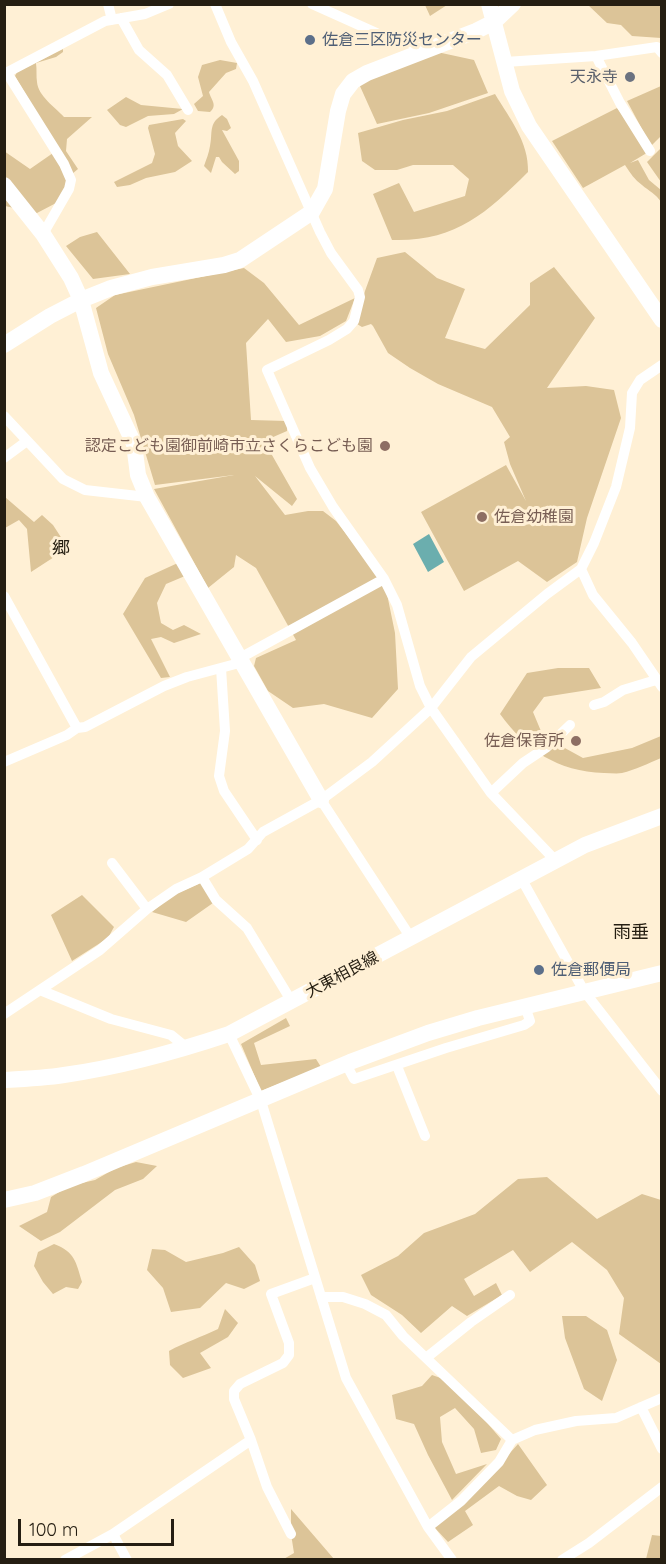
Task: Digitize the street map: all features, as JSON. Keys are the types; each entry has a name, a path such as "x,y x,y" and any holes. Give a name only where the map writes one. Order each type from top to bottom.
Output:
{"street":[{"path":"108,4 140,50 167,75 188,110"},
{"path":"43,234 69,189 71,180 64,164 6,74 105,21 145,14 169,4"},
{"path":"214,4 231,42 253,81 273,130 331,253 358,290 360,297 354,321 347,329 267,370 310,468 333,507 384,579 398,605 420,686 431,708 491,793 555,860"},
{"path":"312,4 381,34 429,48"},
{"path":"489,4 512,91 529,126 662,320"},
{"path":"4,345 50,316 111,288 240,260 312,212 325,189 343,94 353,81 429,48 476,32 494,22 513,4"},
{"path":"505,62 596,56 657,48 662,53"},
{"path":"596,56 620,103 650,151"},
{"path":"4,185 43,234 72,278 81,300 101,373 134,444 138,475 147,497 321,800 411,938"},
{"path":"6,1009 40,990 100,950 147,909 176,889 202,877 248,849 263,832 321,800 372,762 431,708 471,657 581,569 616,487 630,429 632,393 640,380 662,365"},
{"path":"4,416 63,479 82,489 147,497"},
{"path":"4,458 27,441"},
{"path":"581,569 593,595 632,643 659,683 623,690 604,702 594,705"},
{"path":"4,762 67,735 77,728 85,727 164,686 241,660 384,579"},
{"path":"4,596 77,728"},
{"path":"221,668 225,731 219,776 224,791 257,840"},
{"path":"491,793 523,763 547,747 570,725"},
{"name":"大東相良線","path":"4,1080 74,1074 131,1063 229,1034 555,860 585,845 662,816"},
{"path":"112,863 147,909"},
{"path":"202,877 216,900 247,928 292,1002"},
{"path":"520,878 584,991 662,1091"},
{"path":"4,1200 34,1193 84,1174 346,1064 428,1033 525,1006 662,973"},
{"path":"40,990 111,1019 171,1035 187,1048"},
{"path":"346,1064 354,1079 525,1025 530,1021 525,1006"},
{"path":"229,1034 261,1101 346,1378 428,1527 452,1560"},
{"path":"397,1066 425,1136"},
{"path":"291,1534 267,1487 234,1399 234,1391 240,1384 283,1363 289,1355 289,1342 271,1294 315,1278"},
{"path":"426,1358 471,1322 510,1295"},
{"path":"321,1297 343,1297 365,1304 386,1315 403,1336 512,1440"},
{"path":"428,1527 461,1501 499,1462 512,1440 535,1430 576,1421 616,1418 662,1398"},
{"path":"641,1407 662,1449"},
{"path":"65,1560 113,1534 251,1440"},
{"path":"562,1560 589,1543 662,1487"},
{"path":"113,1534 128,1560"}],"shaded area":[{"path":"425,5 447,5 430,16"},
{"path":"588,5 661,5 661,38 632,36 621,25 607,23"},
{"path":"63,49 63,52 56,57 36,63 37,80 40,92 64,117 92,117 67,139 66,151 78,169 72,174 15,76 17,72"},
{"path":"437,52 474,60 488,93 429,113 377,124 359,84"},
{"path":"220,60 237,63 236,69 226,73 209,92 214,105 210,112 198,111 194,104 203,96 198,77 202,65"},
{"path":"661,86 661,136 651,146 627,101"},
{"path":"495,94 522,141 528,172 498,201 468,222 434,236 392,240 373,194 399,183 414,212 465,196 469,179 453,165 413,165 397,170 375,170 362,161 358,133 403,120 447,111"},
{"path":"126,97 141,105 183,109 174,114 148,116 126,127 120,125 107,110"},
{"path":"617,108 650,151 630,163 638,160 649,180 661,190 661,202 637,181 625,165 583,188 552,141"},
{"path":"222,115 227,119 231,128 227,131 222,130 239,161 239,171 235,174 219,157 216,157 211,173 204,166 210,149 213,125"},
{"path":"183,119 186,121 175,133 178,146 192,161 175,172 117,187 114,182 152,163 155,154 149,125"},
{"path":"661,148 661,182 647,162"},
{"path":"4,151 30,169 53,153 68,181 58,202 37,213 5,206"},
{"path":"97,232 130,274 93,279 66,246 80,237"},
{"path":"405,252 437,278 465,289 445,338 485,349 530,305 530,283 554,267 595,318 547,388 586,386 614,390 621,418 587,518 577,562 547,582 518,561 464,591 421,512 506,465 526,501 510,464 504,442 510,437 492,407 438,384 410,368 388,353 371,324 362,327 357,324 365,291 377,258"},
{"path":"244,268 264,283 299,325 355,298 346,321 320,336 286,342 268,319 246,343 251,420 287,421 287,431 264,441 297,499 292,506 255,476 285,515 323,511 336,521 372,567 387,594 395,633 398,689 372,718 324,704 293,708 268,691 254,666 256,658 296,640 256,568 236,555 234,567 208,588 154,489 234,475 155,485 134,415 108,354 96,308 115,295"},
{"path":"5,497 34,522 42,515 53,525 68,548 31,572 27,529 19,520 5,528"},
{"path":"180,562 185,576 166,584 157,603 161,623 173,630 184,625 201,634 174,643 161,637 151,639 170,677 161,678 123,614 145,578"},
{"path":"558,668 589,668 601,688 544,697 533,712 543,736 583,758 632,748 661,736 661,758 622,773 587,771 572,768 545,757 521,739 500,714 527,673"},
{"path":"203,882 213,903 186,922 152,912 173,895"},
{"path":"82,895 114,927 108,938 72,961 51,915"},
{"path":"286,1018 290,1026 254,1043 261,1065 316,1059 321,1067 261,1091 241,1044"},
{"path":"136,1162 157,1166 143,1179 115,1190 60,1232 41,1241 19,1226 47,1212 51,1197 69,1186 95,1180 116,1168"},
{"path":"547,1177 597,1219 642,1194 661,1200 661,1364 619,1334 624,1298 607,1270 572,1242 530,1272 513,1250 464,1279 474,1296 496,1283 502,1295 467,1316 452,1306 421,1333 402,1315 371,1295 361,1275 398,1256 424,1233 475,1214 518,1179"},
{"path":"54,1244 66,1250 74,1259 82,1282 78,1289 66,1287 53,1294 34,1266 38,1252"},
{"path":"239,1247 255,1265 260,1281 244,1289 226,1283 200,1308 171,1312 163,1288 147,1270 152,1249 165,1250 186,1262"},
{"path":"225,1309 238,1323 228,1337 200,1353 211,1368 183,1378 170,1365 169,1351 218,1329"},
{"path":"562,1316 586,1316 607,1330 617,1360 602,1401 584,1389 565,1338"},
{"path":"432,1375 452,1382 501,1439 496,1450 481,1453 474,1429 455,1408 440,1417 442,1442 456,1474 487,1464 452,1500 414,1424 396,1419 392,1395 422,1386"},
{"path":"518,1444 547,1485 531,1500 517,1496 499,1486 465,1511 473,1525 448,1542 434,1527 464,1504"},
{"path":"291,1509 334,1559 282,1560 294,1553"},
{"path":"652,1535 661,1536 661,1559 646,1559"}],"water":[{"path":"429,534 444,562 428,572 413,544"}],"place":[{"name":"佐倉三区防災センター","path":"310,40"},
{"name":"天永寺","path":"630,77"},
{"name":"認定こども園御前崎市立さくらこども園","path":"385,446"},
{"name":"佐倉幼稚園","path":"482,517"},
{"name":"佐倉保育所","path":"576,741"},
{"name":"佐倉郵便局","path":"539,970"}],"district":[{"name":"郷","path":"61,549"},
{"name":"雨垂","path":"631,933"}]}
